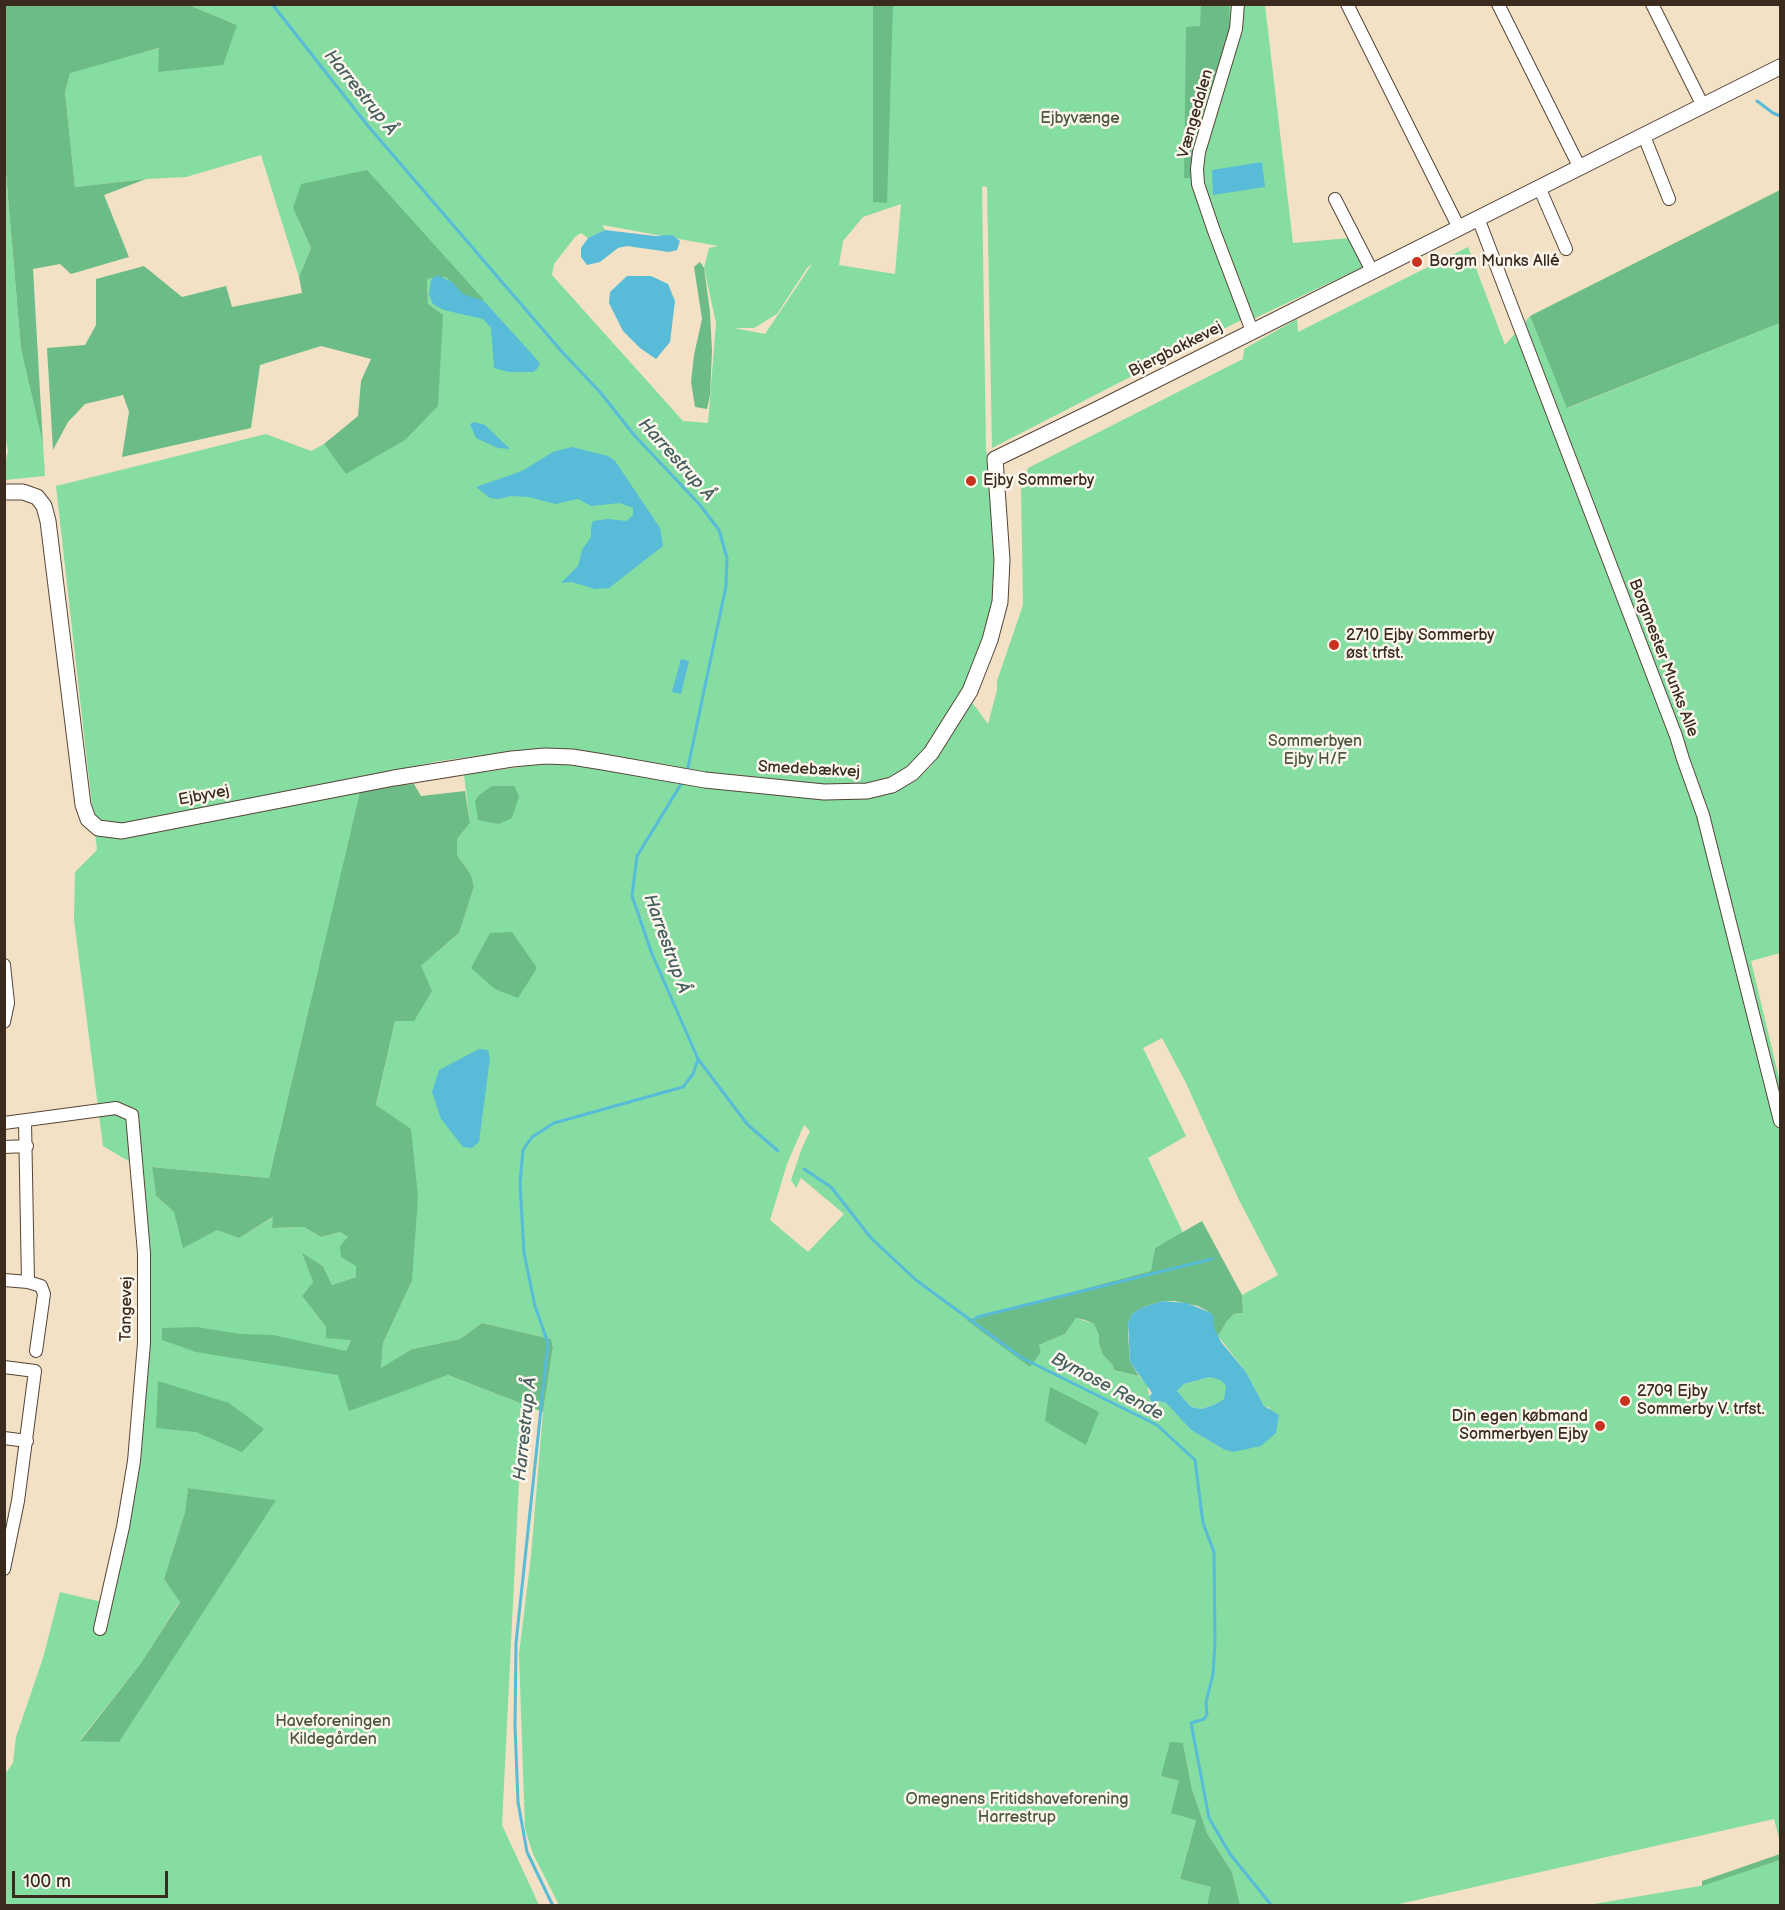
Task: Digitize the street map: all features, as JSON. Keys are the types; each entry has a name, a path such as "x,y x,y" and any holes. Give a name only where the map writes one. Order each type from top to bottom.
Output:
{"street":[{"name":"Vængedalen","path":"1238,4 1236,29 1199,152 1197,169 1198,184 1204,202 1252,331"},
{"path":"1347,4 1459,228"},
{"path":"1498,4 1580,168"},
{"path":"1652,4 1703,106"},
{"name":"Bjergbakkevej","path":"995,459 1780,67"},
{"path":"1644,136 1669,199"},
{"path":"1539,187 1566,249"},
{"path":"1335,199 1372,271"},
{"name":"Borgmester Munks Alle","path":"1478,218 1676,735 1703,815 1780,1121"},
{"name":"Smedebækvej","path":"686,777 824,792 867,791 892,784 912,773 932,753 970,691 990,640 1000,602 1002,560 995,459"},
{"name":"Ejbyvej","path":"4,492 23,492 37,498 44,506 48,521 83,805 88,819 98,828 122,831 394,778 545,756 572,757 686,777"},
{"path":"4,965 9,1004 4,1022"},
{"name":"Tangevej","path":"4,1123 116,1108 132,1115 144,1253 144,1343 134,1461 123,1527 100,1629"},
{"path":"25,1121 28,1282"},
{"path":"4,1147 27,1146"},
{"path":"4,1280 28,1282 41,1286 44,1294 36,1351"},
{"path":"4,1367 35,1371 27,1441 5,1561"},
{"path":"4,1438 27,1441"}],"green space":[{"path":"4,5 189,5 237,25 223,65 158,72 159,48 70,73 65,92 75,187 146,179 104,195 129,257 71,274 60,264 33,269 43,444 21,349 4,150"},
{"path":"189,5 1265,5 1293,243 1350,238 1363,267 1253,319 1249,316 992,448 987,187 982,186 986,449 994,559 992,604 984,635 962,690 925,751 912,766 892,778 864,785 824,786 716,776 561,749 513,751 440,761 364,777 269,1178 152,1167 156,1196 174,1212 239,1238 274,1217 272,1228 304,1227 321,1237 340,1232 348,1237 356,1266 356,1277 332,1285 323,1266 303,1255 313,1282 302,1296 326,1327 351,1340 346,1351 349,1410 448,1375 530,1407 520,1461 502,1825 539,1905 5,1906 5,1774 13,1763 16,1737 43,1658 60,1592 110,1604 148,1342 135,1165 103,1146 74,920 75,872 97,850 56,486 266,434 311,451 324,444 347,474 428,304 427,279 446,277 468,301 367,170 293,208 311,248 299,277 261,155 186,177 75,187 65,92 70,72 160,48 158,71 237,25","holes":["901,204 895,274 839,265 843,241 863,217","602,225 718,246 709,248 704,268 716,323 708,423 683,421 552,275 554,264 575,237 581,233 588,238 605,230","812,264 765,334 734,328 754,328 777,314 807,268","188,1488 275,1500 119,1741 80,1740 141,1663 180,1601 164,1579 185,1512"]},
{"path":"873,5 893,5 887,203 873,202"},
{"path":"1201,5 1229,5 1230,32 1194,135 1190,178 1184,178 1186,27 1200,26"},
{"path":"4,150 21,349 43,443 45,476 5,480 8,451 4,431"},
{"path":"367,170 484,300 468,301 446,277 427,279 428,304 443,315 438,406 405,440 346,474 324,444 358,416 361,381 371,359 321,346 260,365 251,428 122,457 129,412 123,395 85,404 68,422 53,450 47,348 85,345 96,325 96,279 144,266 182,297 226,286 232,307 302,293 299,277 311,248 293,208 301,184"},
{"path":"1780,190 1780,323 1567,408 1530,316"},
{"path":"1468,247 1505,345 1530,316 1568,408 1780,323 1780,953 1751,961 1780,1082 1780,1842 1774,1819 1395,1905 1240,1905 1232,1872 1207,1833 1192,1789 1183,1743 1161,1776 1179,1781 1196,1820 1180,1879 1212,1887 1207,1905 559,1905 533,1854 525,1829 519,1654 531,1556 543,1412 553,1347 551,1339 482,1323 460,1339 412,1349 381,1369 383,1343 412,1281 376,1106 395,1021 421,966 459,933 474,887 471,875 457,855 457,839 470,823 464,775 547,763 818,798 866,799 896,791 914,781 930,767 971,701 988,724 997,690 997,681 1023,605 1021,490 1028,468 1243,359 1244,349 1297,319 1298,332","holes":["1162,1038 1185,1081 1238,1198 1278,1275 1242,1295 1243,1313 1234,1314 1218,1336 1246,1372 1264,1406 1270,1408 1223,1449 1191,1430 1166,1403 1159,1401 1151,1404 1147,1385 1139,1376 1114,1370 1112,1364 1103,1355 1094,1324 1076,1318 1065,1334 1039,1345 1041,1352 1030,1366 966,1320 1152,1271 1155,1248 1183,1233 1148,1158 1186,1136 1143,1048","804,1125 810,1131 791,1180 796,1188 801,1178 844,1214 808,1252 770,1220 787,1164"]},
{"path":"700,262 704,268 710,312 712,351 707,409 695,407 691,382 702,319 694,267"},
{"path":"414,784 421,796 465,791 470,823 457,839 457,855 471,875 474,887 459,933 421,966 432,991 414,1021 395,1021 376,1105 411,1129 418,1197 412,1281 383,1343 381,1368 412,1349 460,1339 482,1323 551,1339 553,1347 543,1412 448,1375 349,1411 338,1375 196,1352 162,1340 162,1328 197,1327 240,1334 273,1335 346,1351 351,1340 326,1338 326,1327 302,1296 313,1282 302,1253 323,1266 332,1285 356,1277 356,1266 341,1257 340,1246 348,1237 340,1232 321,1237 304,1227 272,1228 273,1217 239,1238 217,1230 183,1248 174,1212 156,1196 152,1167 269,1178 361,788"},
{"path":"492,786 514,786 519,796 512,818 499,824 478,820 475,801 479,795"},
{"path":"512,932 537,968 518,998 495,989 471,968 490,933"},
{"path":"1202,1221 1242,1295 1243,1313 1234,1314 1218,1336 1213,1327 1211,1313 1198,1306 1162,1301 1141,1308 1132,1314 1128,1323 1130,1362 1139,1376 1114,1370 1112,1364 1103,1355 1094,1324 1085,1320 1076,1318 1065,1334 1039,1345 1041,1352 1030,1367 966,1320 1151,1271 1155,1248"},
{"path":"1210,1377 1223,1381 1227,1386 1224,1400 1216,1404 1202,1409 1191,1407 1177,1391 1184,1384"},
{"path":"158,1381 229,1403 264,1429 242,1452 196,1432 156,1428"},
{"path":"1050,1387 1099,1412 1086,1445 1045,1421"},
{"path":"188,1488 276,1500 119,1742 80,1741 141,1663 180,1602 164,1579 185,1512"},
{"path":"1170,1742 1183,1743 1192,1789 1207,1833 1232,1872 1240,1905 1207,1905 1211,1887 1180,1879 1196,1820 1171,1813 1179,1781 1161,1776"},
{"path":"1780,1854 1780,1860 1702,1886 1702,1881"},
{"path":"1780,1860 1780,1905 1588,1905 1700,1886"}],"water":[{"path":"1262,162 1265,187 1213,195 1212,170"},
{"path":"605,230 655,236 672,235 680,241 677,250 669,252 627,246 618,248 600,262 587,265 581,257 581,248 588,238"},
{"path":"437,275 452,282 463,294 484,301 540,363 537,369 533,372 509,372 494,368 491,328 483,319 444,310 433,304 429,295 431,280"},
{"path":"627,276 651,276 668,284 675,301 670,342 656,359 640,348 623,331 609,303 610,292"},
{"path":"474,422 485,425 510,449 498,448 476,438 470,424"},
{"path":"572,447 608,456 615,461 660,528 663,546 609,588 595,589 572,582 561,583 578,566 582,550 591,537 593,521 608,519 626,521 633,515 633,508 620,503 591,506 578,499 555,504 529,497 490,498 476,487 522,471 553,452"},
{"path":"681,659 689,661 681,694 672,692"},
{"path":"479,1049 488,1050 490,1058 479,1142 472,1148 463,1147 441,1119 432,1092 439,1070"},
{"path":"1162,1301 1187,1303 1211,1313 1221,1342 1246,1372 1264,1406 1279,1415 1276,1433 1261,1446 1233,1452 1223,1449 1191,1430 1166,1403 1159,1401 1152,1404 1149,1397 1152,1393 1130,1362 1128,1323 1132,1314 1141,1308","holes":["1210,1377 1222,1381 1226,1386 1224,1399 1202,1409 1191,1407 1177,1391 1184,1384"]}],"waterway":[{"name":"Harrestrup Å","path":"272,4 368,126 563,353 600,392 634,435 700,505 719,530 727,558 726,586 687,772"},
{"path":"1757,101 1780,116"},
{"name":"Harrestrup Å","path":"553,1906 527,1852 518,1802 515,1726 516,1643 548,1343 535,1306 524,1253 520,1183 523,1150 532,1137 554,1123 683,1087 693,1074 698,1059 652,954 632,896 637,856 683,781"},
{"name":"Bymose Rende","path":"698,1059 747,1124 778,1151"},
{"name":"Bymose Rende","path":"804,1169 831,1187 871,1238 916,1280 1022,1358 1157,1425 1195,1460 1203,1523 1214,1552 1215,1643 1213,1674 1206,1702 1207,1714 1204,1719 1191,1723 1209,1818 1230,1854 1272,1906"},
{"path":"973,1321 977,1317 1212,1259"}],"place":[{"name":"Borgm Munks Allé","path":"1417,262"},
{"name":"Ejby Sommerby","path":"971,481"},
{"name":"2710 Ejby Sommerby øst trfst.","path":"1334,645"},
{"name":"2709 Ejby Sommerby V. trfst.","path":"1625,1401"},
{"name":"Din egen købmand Sommerbyen Ejby","path":"1600,1426"}],"park label":[{"name":"Ejbyvænge","path":"1080,119"},
{"name":"Sommerbyen Ejby H/F","path":"1315,751"},
{"name":"Haveforeningen Kildegården","path":"333,1731"},
{"name":"Omegnens Fritidshaveforening Harrestrup","path":"1017,1809"}]}
